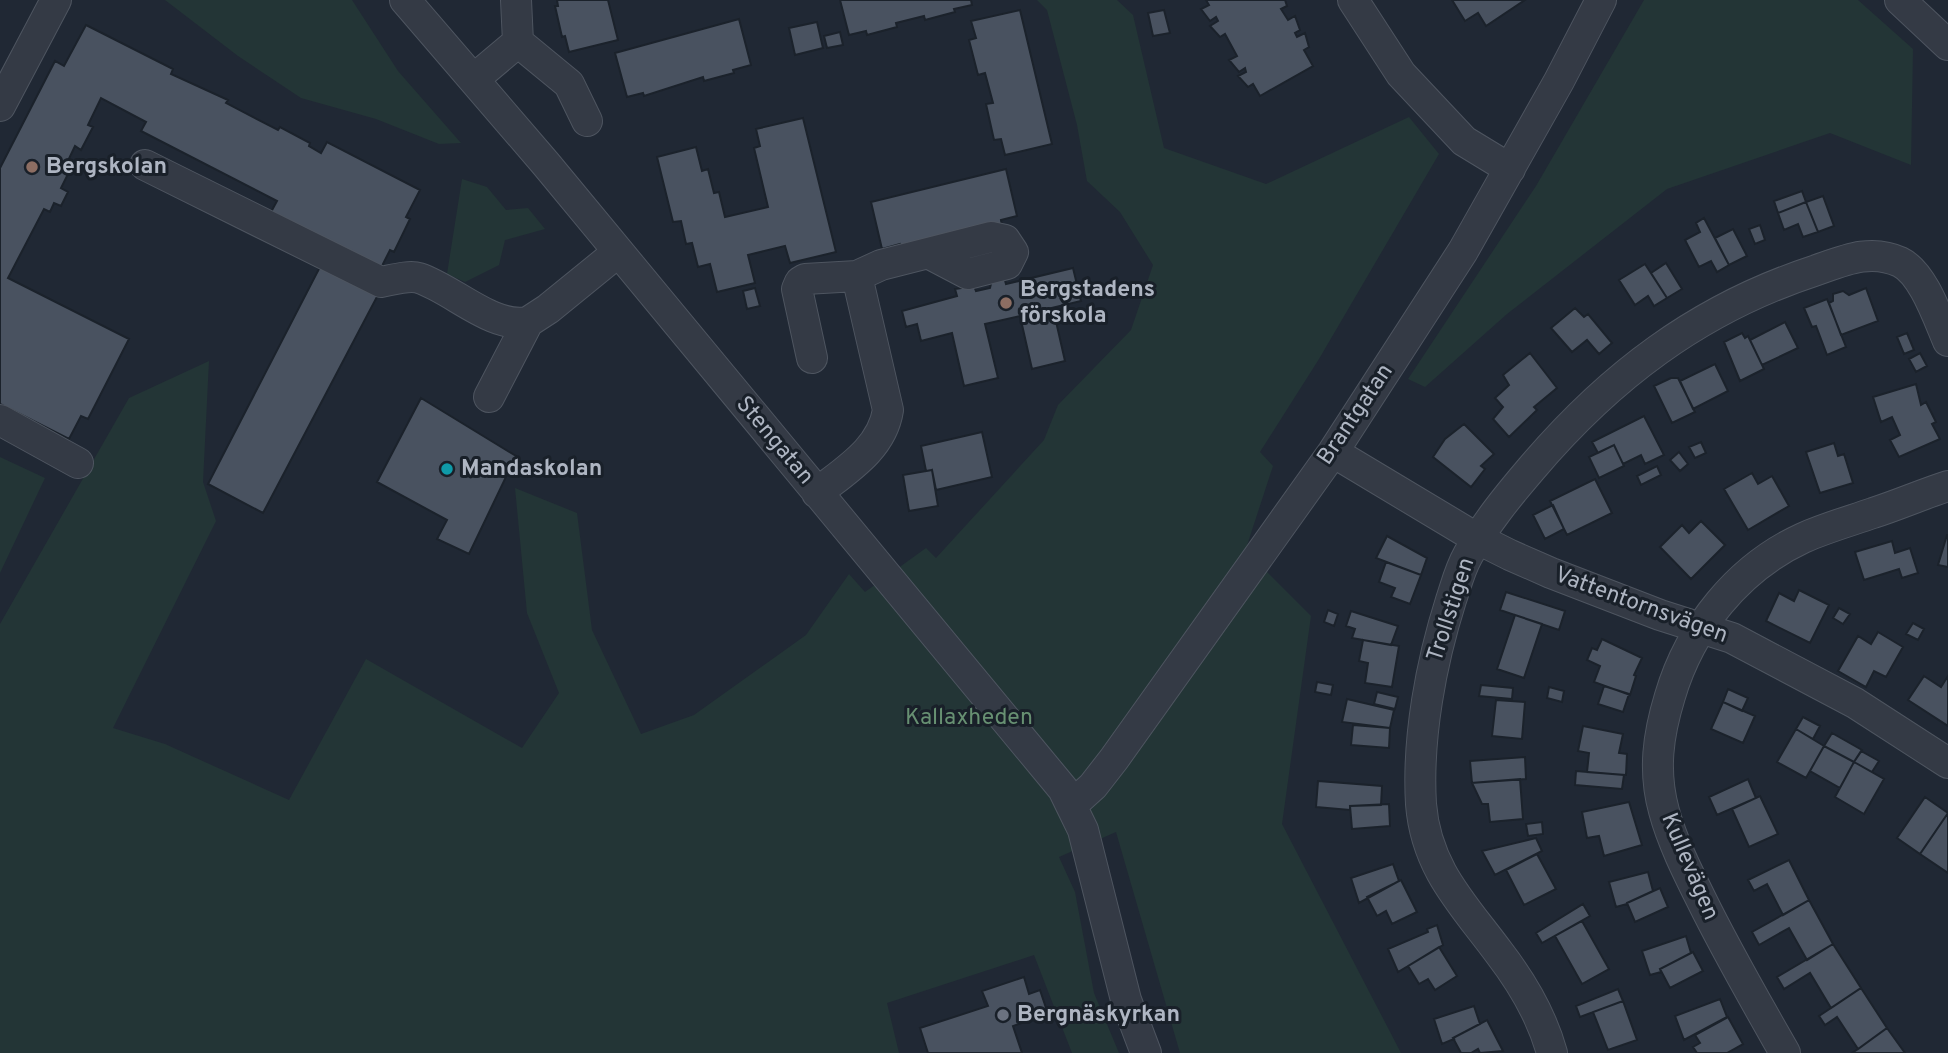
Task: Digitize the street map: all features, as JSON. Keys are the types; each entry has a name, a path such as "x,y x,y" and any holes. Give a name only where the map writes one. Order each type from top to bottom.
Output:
{"street":[{"path":"0,106 56,0"},
{"name":"Stengatan","path":"405,0 474,79 1052,775 1073,805 1091,853 1126,1000 1146,1053"},
{"path":"1353,0 1401,74 1464,141 1510,169"},
{"name":"Brantgatan","path":"1073,805 1093,786 1114,759 1332,452 1463,251 1601,0"},
{"path":"1900,0 1948,45"},
{"path":"515,1 518,42 569,84 587,121"},
{"path":"474,79 518,42"},
{"path":"145,165 382,282 417,277 512,323 528,322 548,309 618,252"},
{"path":"812,358 797,289 800,282 805,279 857,276 881,265 928,253"},
{"name":"Trollstigen","path":"1552,1053 1547,1034 1530,1000 1499,952 1448,887 1432,856 1423,816 1422,764 1428,694 1437,646 1466,558 1509,495 1597,398 1634,367 1685,331 1732,305 1807,273 1865,255 1884,256 1910,268 1927,294 1948,341"},
{"path":"817,493 868,452 886,423 888,410 857,276"},
{"path":"489,397 528,322"},
{"path":"0,420 78,463"},
{"name":"Vattentornsvägen","path":"1332,452 1478,539 1551,573 1660,615 1732,638 1826,687 1948,763"},
{"name":"Kullevägen","path":"1785,1053 1747,987 1674,840 1660,791 1657,750 1661,726 1673,685 1701,628 1730,589 1762,561 1805,537 1948,486"}],"green space":[{"path":"165,0 352,0 398,71 461,143 439,144 376,119 301,98 238,56"},
{"name":"Kallaxheden","path":"1037,0 1117,0 1133,15 1164,148 1266,184 1409,117 1439,154 1319,359 1260,452 1273,466 1216,640 1264,569 1311,616 1282,824 1401,1053 1180,1053 1116,832 1059,857 1075,892 1094,993 1119,1053 1072,1053 1034,955 887,1003 899,1053 0,1053 0,624 129,398 209,361 203,482 216,521 113,728 165,744 289,800 366,659 522,748 559,693 527,613 515,488 577,513 592,630 641,734 694,715 806,635 849,574 865,592 926,548 936,558 1044,440 1058,405 1131,330 1153,265 1120,212 1087,181 1077,125 1047,10"},
{"path":"1644,0 1858,0 1913,49 1911,165 1830,133 1667,189 1507,314 1425,387 1408,379 1536,186"},
{"path":"462,179 487,187 506,210 528,208 545,229 505,240 499,265 465,282 447,274"},
{"path":"0,457 45,478 0,573"}],"building":[{"path":"557,0 608,0 618,40 569,52 565,36 562,37 555,6 558,6"},
{"path":"840,0 971,0 972,5 925,20 924,16 896,23 897,27 867,35 866,31 849,35"},
{"path":"1206,0 1285,0 1287,6 1281,9 1288,20 1295,16 1300,30 1295,33 1297,37 1305,33 1309,47 1304,50 1313,66 1260,96 1253,84 1248,87 1238,76 1246,72 1245,68 1239,72 1229,60 1237,56 1225,34 1220,37 1210,26 1218,21 1216,17 1210,21 1201,9 1209,5"},
{"path":"1452,0 1525,0 1486,26 1478,13 1465,21"},
{"path":"1020,10 1052,144 1005,155 1001,139 994,140 986,104 993,103 985,73 978,75 969,40 976,38 971,21"},
{"path":"1164,10 1170,33 1153,36 1148,13"},
{"path":"739,19 751,65 704,81 703,77 644,96 643,93 627,97 615,53"},
{"path":"817,22 823,48 795,55 789,28"},
{"path":"86,25 173,69 171,74 228,100 226,103 310,143 309,146 321,153 327,142 420,190 406,217 410,219 394,252 390,250 381,268 271,212 277,201 141,131 146,122 101,98 88,125 93,127 81,150 75,146 64,169 69,172 61,188 68,192 61,206 54,203 50,212 44,209 8,278 129,339 88,419 81,416 69,439 0,404 0,168 55,61 64,66"},
{"path":"840,32 843,45 827,48 824,36"},
{"path":"803,118 836,252 790,263 785,246 748,255 755,283 717,292 710,264 698,267 692,243 686,244 681,221 673,222 657,157 696,147 702,171 708,169 714,193 719,192 725,217 768,207 754,148 760,146 756,129"},
{"path":"1006,169 1017,216 1001,220 1002,226 902,251 900,244 882,249 871,202"},
{"path":"1802,191 1806,202 1778,213 1774,201"},
{"path":"1823,196 1834,226 1818,232 1806,202"},
{"path":"1806,202 1818,232 1803,237 1798,224 1784,230 1778,213"},
{"path":"1704,218 1729,265 1717,272 1711,261 1699,267 1685,240 1700,232 1696,223"},
{"path":"1760,225 1765,240 1755,244 1749,229"},
{"path":"1733,229 1747,256 1729,265 1715,238"},
{"path":"322,263 379,293 263,513 208,484"},
{"path":"1666,263 1682,289 1667,298 1651,273"},
{"path":"1645,264 1667,298 1654,306 1648,296 1635,305 1619,280"},
{"path":"1073,268 1081,301 1039,311 1041,320 1055,317 1065,361 1032,369 1020,316 985,324 998,378 964,386 952,333 921,341 917,324 906,327 902,311 957,296 955,289 974,286 976,291 990,288 994,271 1002,270 1006,284"},
{"path":"755,288 760,306 747,309 743,291"},
{"path":"1866,288 1878,321 1841,335 1829,303 1833,301 1833,294 1843,291 1849,295"},
{"path":"1827,299 1846,347 1827,355 1816,326 1812,327 1804,308"},
{"path":"1575,308 1584,317 1588,314 1612,343 1599,354 1587,340 1572,352 1551,328"},
{"path":"1785,322 1798,348 1762,365 1750,340"},
{"path":"1742,333 1745,338 1748,336 1764,369 1740,381 1724,342"},
{"path":"1907,333 1914,350 1904,354 1897,337"},
{"path":"1530,353 1557,388 1534,407 1537,410 1509,437 1493,419 1503,407 1495,398 1509,385 1503,375"},
{"path":"1920,353 1927,366 1916,372 1909,359"},
{"path":"1715,364 1728,391 1693,409 1680,381"},
{"path":"1671,378 1678,378 1695,412 1672,423 1654,386"},
{"path":"1916,384 1921,405 1926,402 1936,422 1932,424 1940,439 1899,457 1890,440 1900,435 1892,417 1881,422 1873,397"},
{"name":"Mandaskolan","path":"421,398 516,456 469,554 437,539 447,520 377,482"},
{"path":"1644,416 1664,455 1645,464 1641,455 1623,464 1614,445 1598,453 1592,442"},
{"path":"1464,424 1494,454 1481,466 1485,469 1471,487 1433,457 1445,439"},
{"path":"982,432 992,477 936,490 932,470 926,471 921,446"},
{"path":"1701,442 1706,453 1695,458 1689,447"},
{"path":"1834,443 1838,456 1844,454 1853,483 1820,493 1806,452"},
{"path":"1614,445 1624,466 1599,478 1589,457"},
{"path":"1679,452 1688,464 1680,471 1670,460"},
{"path":"1657,466 1661,475 1641,485 1637,476"},
{"path":"932,470 938,506 909,511 903,475"},
{"path":"1752,473 1758,484 1772,476 1789,506 1748,530 1724,489"},
{"path":"1595,479 1612,513 1567,535 1550,501"},
{"path":"1553,505 1564,529 1545,539 1533,515"},
{"path":"1701,521 1725,545 1691,579 1660,547 1682,525 1689,533"},
{"path":"1948,535 1948,567 1938,565"},
{"path":"1387,536 1427,558 1421,575 1376,558"},
{"path":"1892,541 1895,553 1910,548 1918,573 1902,578 1899,569 1864,580 1855,552"},
{"path":"1386,562 1421,575 1410,604 1391,597 1395,588 1379,582"},
{"path":"1799,590 1829,605 1810,643 1766,621 1779,593 1794,601"},
{"path":"1506,592 1565,611 1559,630 1500,610"},
{"path":"1839,608 1850,614 1843,624 1833,618"},
{"path":"1328,610 1338,614 1334,626 1324,622"},
{"path":"1351,611 1398,626 1391,645 1352,638 1355,629 1346,626"},
{"path":"1515,615 1542,624 1524,678 1497,669"},
{"path":"1913,623 1924,629 1918,640 1906,634"},
{"path":"1878,632 1903,647 1886,677 1874,671 1866,687 1838,671 1858,636 1871,644"},
{"path":"1602,639 1642,658 1634,675 1636,676 1630,695 1594,682 1600,666 1587,660 1592,648 1597,650"},
{"path":"1363,640 1399,646 1392,687 1365,683 1368,663 1359,661"},
{"path":"1924,676 1941,687 1948,676 1948,726 1908,700"},
{"path":"1317,682 1333,685 1331,695 1315,692"},
{"path":"1481,685 1513,688 1512,699 1479,696"},
{"path":"1604,686 1629,694 1623,712 1598,704"},
{"path":"1549,687 1564,691 1562,702 1547,698"},
{"path":"1728,689 1748,698 1742,711 1723,702"},
{"path":"1377,692 1398,697 1395,709 1374,704"},
{"path":"1347,699 1394,710 1390,728 1342,722"},
{"path":"1496,700 1525,702 1522,739 1492,736"},
{"path":"1723,702 1755,716 1743,743 1711,729"},
{"path":"1803,717 1820,726 1813,739 1796,729"},
{"path":"1353,725 1390,728 1389,748 1351,745"},
{"path":"1583,726 1623,734 1619,753 1627,754 1626,775 1587,772 1589,753 1578,751"},
{"path":"1796,729 1824,746 1806,778 1777,762"},
{"path":"1832,733 1862,750 1854,762 1824,746"},
{"path":"1824,746 1854,762 1840,788 1810,771"},
{"path":"1861,751 1879,761 1872,772 1854,762"},
{"path":"1525,757 1526,779 1472,783 1470,761"},
{"path":"1854,762 1884,779 1864,814 1835,797"},
{"path":"1576,771 1624,775 1622,789 1575,785"},
{"path":"1520,779 1523,819 1490,822 1488,804 1482,804 1472,783"},
{"path":"1748,779 1756,798 1717,815 1709,797"},
{"path":"1318,781 1382,786 1381,805 1350,806 1350,810 1316,807"},
{"path":"1760,796 1778,834 1749,847 1732,809"},
{"path":"1925,797 1948,813 1920,854 1897,838"},
{"path":"1629,802 1642,845 1604,856 1599,836 1587,838 1582,812"},
{"path":"1389,804 1390,826 1352,829 1350,806"},
{"path":"1948,813 1948,873 1920,854"},
{"path":"1542,822 1543,834 1528,836 1526,824"},
{"path":"1536,838 1542,851 1495,875 1482,851"},
{"path":"1537,854 1556,889 1524,905 1506,870"},
{"path":"1789,860 1809,900 1783,915 1767,884 1754,891 1748,880"},
{"path":"1393,864 1399,881 1359,903 1351,878"},
{"path":"1648,872 1653,891 1616,907 1609,882"},
{"path":"1401,880 1417,912 1392,924 1386,911 1377,916 1367,897"},
{"path":"1660,888 1668,907 1635,922 1627,903"},
{"path":"1809,900 1833,944 1807,960 1789,928 1759,945 1752,932"},
{"path":"1583,904 1590,916 1542,943 1536,933"},
{"path":"1582,921 1609,969 1582,984 1555,936"},
{"path":"1437,925 1443,945 1398,972 1388,949 1428,932 1427,929"},
{"path":"1686,936 1691,953 1660,969 1661,972 1650,975 1642,951"},
{"path":"1833,944 1861,988 1831,1008 1810,973 1784,989 1777,977"},
{"path":"1439,947 1457,976 1435,990 1428,979 1419,984 1408,966"},
{"path":"1693,952 1703,971 1670,988 1660,969"},
{"name":"Bergnäskyrkan","path":"1024,977 1029,994 1040,990 1048,1014 1013,1026 1022,1053 928,1053 920,1028 988,1006 982,991"},
{"path":"1861,988 1887,1028 1858,1049 1837,1017 1825,1025 1819,1016"},
{"path":"1618,989 1623,1001 1580,1017 1576,1006"},
{"path":"1720,999 1727,1017 1684,1040 1675,1016"},
{"path":"1623,1001 1637,1040 1608,1050 1593,1012"},
{"path":"1474,1006 1480,1024 1442,1044 1434,1019"},
{"path":"1728,1017 1743,1044 1727,1053 1697,1053 1693,1047 1700,1043 1695,1035"},
{"path":"1487,1020 1503,1051 1480,1053 1478,1049 1471,1053 1461,1053 1453,1038"},
{"path":"1887,1028 1905,1053 1852,1053 1858,1049"}],"place":[{"name":"Bergskolan","path":"32,167"},
{"name":"Bergstadens förskola","path":"1006,303"},
{"name":"Mandaskolan","path":"447,469"},
{"name":"Bergnäskyrkan","path":"1003,1015"}]}
